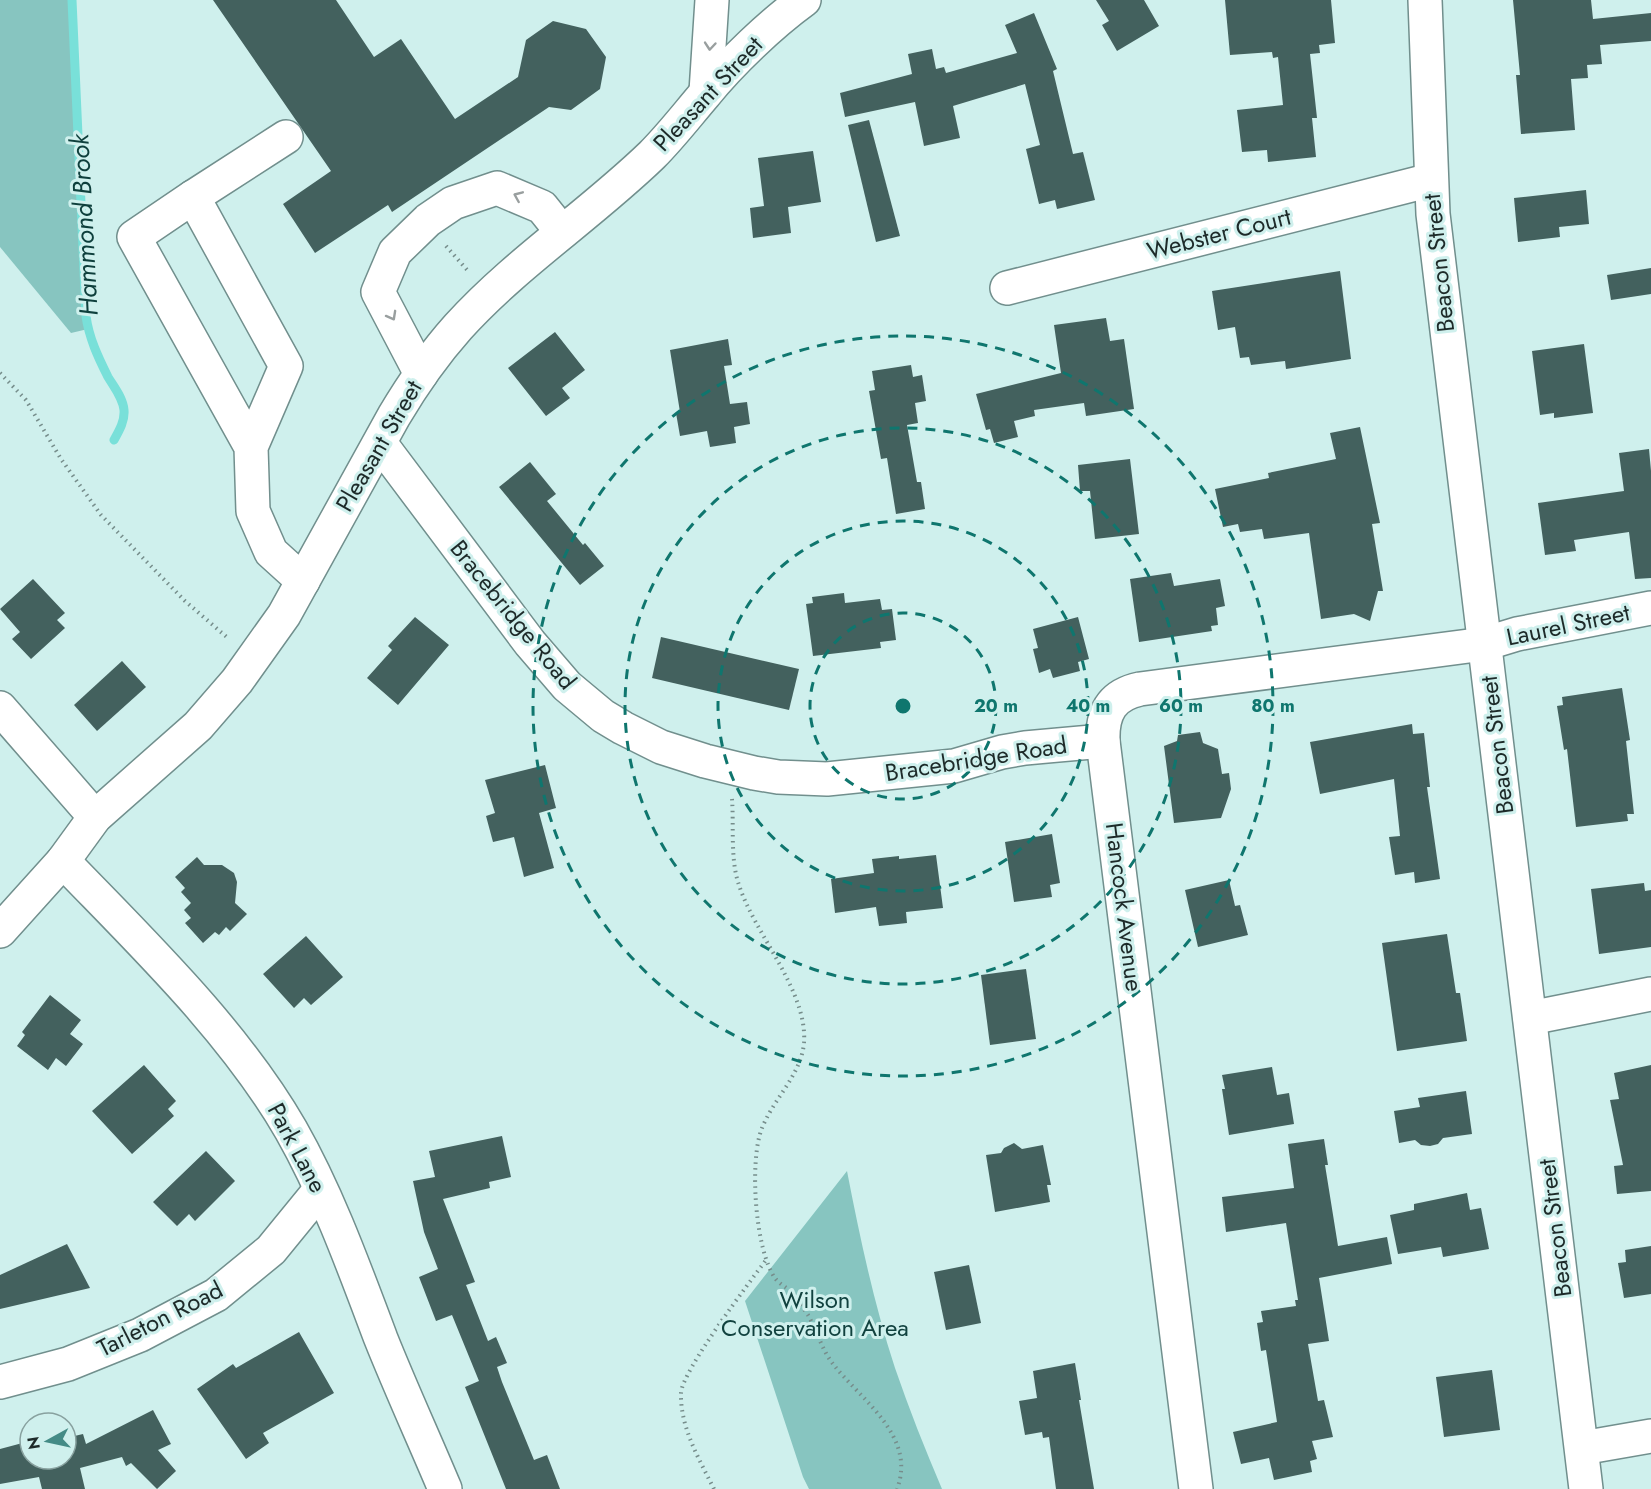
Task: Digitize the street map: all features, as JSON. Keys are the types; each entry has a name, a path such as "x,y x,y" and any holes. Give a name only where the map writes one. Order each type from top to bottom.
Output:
{"street":[{"path":"706,92 712,0"},
{"name":"Pleasant Street","path":"0,931 63,861 95,817 198,726 237,681 284,615 380,443 421,374 439,349 470,315 561,232 622,184 656,152 706,92 782,16 804,0"},
{"name":"Beacon Street","path":"1425,0 1431,180 1437,249 1586,1489"},
{"path":"251,447 134,237 286,137"},
{"name":"Webster Court","path":"1007,288 1431,180"},
{"path":"421,374 378,292 395,252 428,220 453,203 497,188 542,207 561,232"},
{"path":"193,197 285,366 251,447 253,511 271,552 303,581"},
{"name":"Bracebridge Road","path":"380,443 530,643 567,686 603,716 643,739 682,754 778,777 846,777 954,766 1014,750 1103,741"},
{"name":"Laurel Street","path":"1484,644 1524,633 1651,608"},
{"name":"Hancock Avenue","path":"1196,1489 1103,741 1105,714 1116,699 1131,691 1484,644"},
{"path":"0,708 95,817"},
{"name":"Park Lane","path":"63,861 177,982 259,1080 292,1131 352,1262 394,1371 445,1489"},
{"path":"1530,1018 1651,994"},
{"name":"Tarleton Road","path":"0,1382 68,1364 130,1339 216,1296 271,1250 320,1190"},
{"path":"1582,1448 1651,1436"}],"path":[{"path":"439,238 470,272"},
{"path":"0,373 26,400 61,459 101,515 185,602 231,640"},
{"path":"729,767 737,882 743,898 785,976 799,1008 804,1027 799,1063 762,1126 756,1144 757,1214 766,1260 776,1279 793,1293 808,1316 832,1363 885,1421 900,1453 902,1476 897,1489"},
{"path":"714,1489 684,1422 681,1391 690,1370 766,1260"}],"green space":[{"path":"0,0 72,0 88,329 71,333 0,247"},
{"name":"Wilson Conservation Area","path":"847,1171 868,1271 887,1344 942,1489 809,1489 803,1477 745,1301"}],"building":[{"path":"213,0 336,0 374,57 401,39 455,119 518,77 526,40 553,21 586,29 606,57 600,89 571,110 549,107 392,212 388,205 315,253 283,204 331,171"},
{"path":"1096,0 1144,0 1159,26 1117,51 1102,25 1109,21"},
{"path":"1225,0 1331,0 1335,43 1319,45 1320,53 1310,54 1317,118 1312,118 1316,157 1268,162 1267,150 1242,152 1237,110 1283,105 1278,57 1273,58 1272,52 1230,55"},
{"path":"1513,0 1591,0 1593,19 1651,13 1651,41 1600,45 1602,64 1587,65 1588,78 1571,79 1575,130 1521,134 1516,75 1520,75"},
{"path":"1034,13 1057,69 1053,71 1073,154 1083,152 1095,200 1057,209 1055,200 1039,204 1026,149 1040,145 1025,84 953,106 960,138 924,146 915,102 845,117 840,93 912,74 908,54 932,49 936,69 944,67 946,73 1017,53 1005,25"},
{"path":"869,120 900,236 876,242 848,125"},
{"path":"813,151 821,202 788,207 791,233 753,238 750,208 764,206 758,158"},
{"path":"1586,190 1589,224 1559,227 1560,237 1518,242 1514,198"},
{"path":"1651,268 1651,294 1611,300 1607,275"},
{"path":"1340,271 1351,359 1286,369 1285,361 1251,365 1249,357 1240,358 1235,327 1218,330 1212,291"},
{"path":"1106,318 1110,341 1124,339 1134,409 1086,416 1084,403 1034,410 1035,416 1014,421 1018,437 994,443 990,429 986,430 976,394 1061,373 1054,325"},
{"path":"555,332 585,370 562,388 570,398 546,416 508,368"},
{"path":"728,339 732,365 724,366 730,404 747,402 750,424 734,427 736,443 710,447 707,431 680,436 676,413 680,412 670,350"},
{"path":"1584,344 1593,413 1554,418 1554,413 1540,415 1532,351"},
{"path":"911,365 913,377 922,375 926,401 915,403 918,423 907,425 917,482 921,482 925,509 896,514 887,458 881,459 869,391 875,390 872,371"},
{"path":"1360,427 1380,523 1372,524 1383,591 1378,591 1370,621 1354,614 1321,619 1309,533 1264,539 1262,529 1240,532 1238,524 1223,527 1215,489 1269,478 1268,473 1336,459 1330,433"},
{"path":"1649,449 1651,578 1635,579 1629,532 1574,540 1576,551 1545,555 1538,503 1624,491 1619,453"},
{"path":"1130,459 1139,534 1095,539 1090,491 1080,491 1078,465"},
{"path":"530,462 556,494 547,501 583,545 585,543 604,566 580,585 499,487"},
{"path":"1171,573 1174,586 1220,579 1225,606 1216,608 1218,625 1211,626 1212,631 1139,642 1130,579"},
{"path":"33,579 65,613 57,620 65,628 31,659 12,639 20,632 0,609"},
{"path":"844,593 845,603 880,599 882,610 892,609 896,640 880,642 881,648 813,656 806,604 813,603 812,597"},
{"path":"415,617 449,645 398,705 367,678 392,650 388,646"},
{"path":"1078,617 1089,659 1078,662 1080,671 1053,678 1050,669 1039,673 1033,649 1038,648 1033,629"},
{"path":"661,637 799,669 789,710 652,678"},
{"path":"122,661 146,687 97,731 74,705"},
{"path":"1622,688 1630,740 1626,741 1634,814 1627,814 1628,821 1576,827 1567,749 1564,750 1557,706 1563,705 1562,697"},
{"path":"1412,724 1413,734 1424,733 1430,787 1427,787 1440,879 1415,883 1414,872 1395,875 1389,837 1400,836 1394,779 1320,794 1310,742"},
{"path":"1200,732 1203,743 1218,749 1222,774 1229,773 1231,789 1221,818 1174,823 1164,746 1177,741 1178,735"},
{"path":"545,765 556,808 539,813 554,868 524,877 514,837 493,842 486,816 495,813 485,780"},
{"path":"1052,834 1060,883 1050,885 1052,897 1014,902 1005,842"},
{"path":"936,855 943,908 906,912 907,923 879,926 876,907 835,913 831,879 874,873 872,859"},
{"path":"197,857 204,865 222,865 234,873 237,882 235,903 247,914 230,931 226,927 219,935 215,932 203,943 185,923 191,918 184,910 191,903 181,892 185,888 175,877"},
{"path":"1229,880 1235,906 1240,905 1248,935 1198,947 1185,890"},
{"path":"1644,883 1645,891 1651,890 1651,947 1599,954 1591,889"},
{"path":"1447,934 1456,993 1460,993 1467,1041 1397,1051 1382,943"},
{"path":"306,936 343,977 311,1005 304,998 294,1008 263,974"},
{"path":"1026,969 1036,1039 990,1045 981,975"},
{"path":"50,995 81,1020 70,1034 83,1044 66,1066 56,1058 48,1070 17,1046 25,1035 22,1032"},
{"path":"144,1065 176,1101 168,1109 174,1116 132,1154 92,1111"},
{"path":"1651,1065 1651,1191 1617,1194 1614,1166 1623,1165 1610,1100 1619,1099 1614,1073"},
{"path":"1272,1067 1277,1095 1289,1093 1294,1124 1229,1135 1222,1075"},
{"path":"1466,1091 1472,1134 1443,1138 1438,1144 1430,1146 1421,1145 1415,1140 1399,1143 1394,1111 1420,1107 1418,1098"},
{"path":"502,1136 511,1177 489,1182 490,1188 443,1199 475,1282 466,1285 488,1341 496,1337 507,1363 497,1367 502,1382 534,1460 547,1455 560,1489 506,1489 465,1387 479,1381 452,1315 436,1321 419,1277 438,1269 424,1232 413,1181 435,1177 429,1151"},
{"path":"1324,1139 1328,1165 1325,1165 1338,1246 1387,1237 1392,1264 1319,1278 1329,1341 1308,1344 1318,1401 1324,1400 1333,1437 1312,1441 1317,1459 1310,1461 1312,1472 1274,1480 1269,1458 1241,1464 1233,1432 1277,1422 1266,1350 1261,1351 1257,1323 1263,1322 1261,1311 1296,1306 1295,1300 1298,1300 1286,1223 1226,1232 1222,1197 1294,1188 1288,1144"},
{"path":"1014,1143 1022,1149 1043,1145 1051,1185 1047,1185 1050,1202 995,1212 986,1155 1001,1153 1004,1148"},
{"path":"206,1151 235,1181 195,1221 189,1214 177,1226 153,1202"},
{"path":"1467,1193 1470,1210 1481,1208 1489,1249 1443,1257 1441,1247 1398,1254 1390,1215 1414,1210 1414,1204"},
{"path":"67,1244 90,1288 0,1309 0,1275"},
{"path":"1651,1246 1651,1294 1624,1298 1618,1263 1626,1262 1625,1250"},
{"path":"969,1265 981,1323 946,1330 934,1272"},
{"path":"299,1332 334,1393 263,1433 269,1443 246,1459 197,1389 233,1364 236,1368"},
{"path":"1075,1363 1094,1489 1056,1489 1049,1437 1043,1438 1042,1432 1025,1435 1019,1401 1037,1398 1033,1371"},
{"path":"1492,1370 1500,1430 1444,1437 1436,1377"},
{"path":"153,1410 171,1444 158,1450 176,1471 157,1489 131,1463 126,1466 122,1457 80,1468 85,1489 42,1489 39,1477 0,1484 0,1449 18,1444 18,1471 78,1471 78,1435 83,1434 86,1444"}],"waterway":[{"name":"Hammond Brook","path":"72,0 86,316 97,355 123,406 123,422 114,440"}]}
